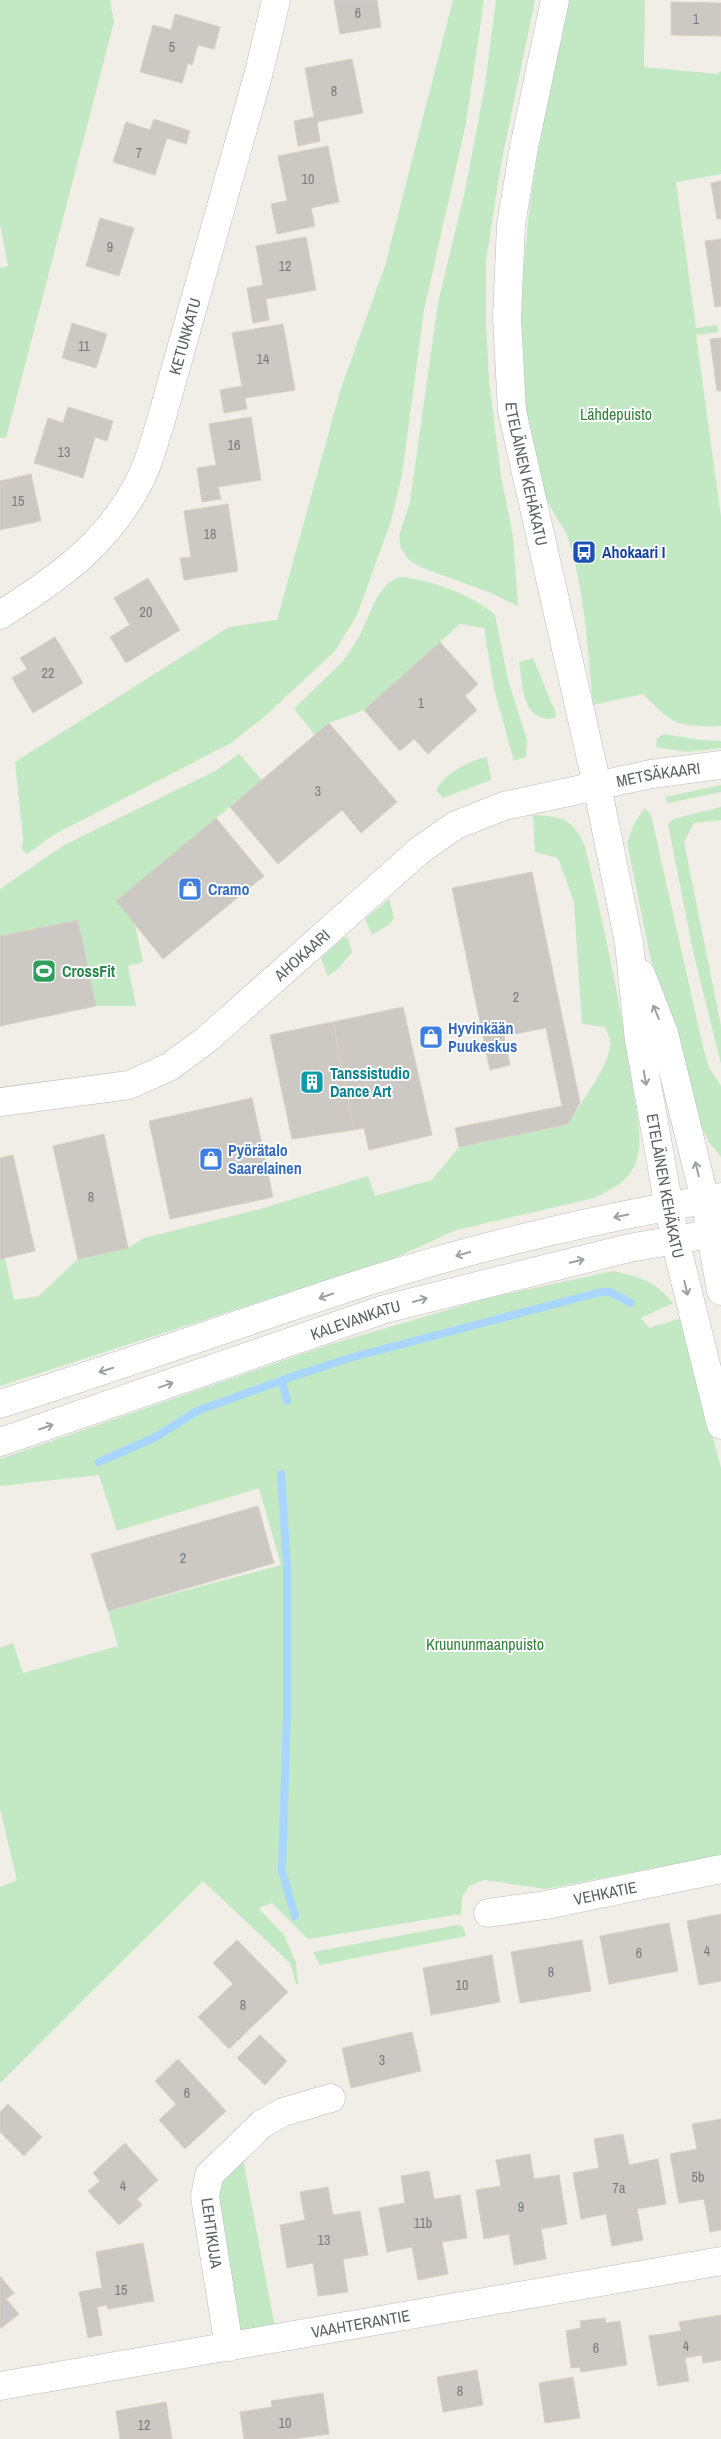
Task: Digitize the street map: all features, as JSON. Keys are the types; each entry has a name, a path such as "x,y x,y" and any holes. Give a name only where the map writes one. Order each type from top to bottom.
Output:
{"street":[{"name":"KETUNKATU","path":"0,615 52,582 80,558 125,508 142,476 160,424 258,78 276,0"},
{"name":"ETELÄINEN KEHÄKATU","path":"555,0 524,148 511,225 508,318 512,411 596,785 628,943 639,1040 675,1240 721,1425"},
{"name":"METSÄKAARI","path":"596,785 651,774 721,765"},
{"name":"AHOKAARI","path":"0,1102 129,1086 169,1067 206,1040 420,850 456,825 504,806 596,785"},
{"name":"ETELÄINEN KEHÄKATU","path":"628,943 664,1032 713,1199 721,1291"},
{"name":"KALEVANKATU","path":"0,1404 390,1275 463,1254 616,1217 713,1199"},
{"name":"KALEVANKATU","path":"0,1442 385,1309 629,1248 716,1233"},
{"name":"VEHKATIE","path":"488,1913 546,1905 721,1869"},
{"name":"LEHTIKUJA","path":"229,2347 204,2196 209,2175 262,2124 283,2112 331,2098"},
{"name":"VAAHTERANTIE","path":"0,2386 721,2261"}],"green space":[{"path":"0,0 110,0 114,22 6,438 0,438 0,268 8,266 0,224"},
{"path":"453,0 484,0 466,123 424,310 402,475 391,521 357,615 335,651 264,717 231,743 55,834 27,854 22,849 23,838 15,762 229,627 277,620 341,388 385,266"},
{"path":"496,0 535,0 501,164 486,261 489,381 501,476 513,536 518,606 486,591 425,569 409,560 401,548 399,536 410,502 438,303 465,191 485,85"},
{"name":"Lähdepuisto","path":"569,0 645,0 644,67 717,74 721,71 721,174 676,182 696,328 717,325 718,332 696,335 721,517 721,726 694,726 677,722 669,718 643,694 593,705 579,581 568,537 546,498 531,446 525,414 521,366 522,288 525,247 543,124"},
{"path":"398,577 435,584 462,594 495,615 508,680 527,740 526,757 514,761 494,689 484,628 460,624 364,710 329,723 315,735 294,709 343,661 359,637 377,597 387,584"},
{"path":"533,658 556,714 555,718 544,718 536,715 526,701 519,662"},
{"path":"663,734 721,741 721,748 687,752 656,747 657,739"},
{"path":"239,754 262,780 116,901 135,925 143,962 128,966 136,1006 96,1006 78,920 0,936 0,889 64,845 215,771"},
{"path":"487,757 491,780 443,798 436,790 451,773 473,761"},
{"path":"721,785 721,792 668,803 665,797"},
{"path":"721,807 721,820 694,823 684,842 721,1026 721,1064 693,951 668,824 673,819"},
{"path":"645,808 651,815 703,1047 709,1068 721,1086 721,1157 709,1142 698,1121 681,1056 650,956 627,842 636,820"},
{"path":"533,815 552,816 565,821 576,830 585,846 618,998 639,1126 638,1154 629,1175 613,1188 594,1198 456,1230 392,1259 0,1386 0,1259 5,1258 14,1300 39,1296 78,1259 128,1248 144,1238 264,1208 368,1176 375,1196 432,1180 459,1147 568,1124 599,1075 608,1055 610,1041 605,1027 582,1024 574,902 558,858 535,852"},
{"path":"389,899 394,918 390,924 372,935 365,919"},
{"path":"344,937 348,938 352,952 340,967 328,976 321,958"},
{"name":"Kruununmaanpuisto","path":"613,1271 652,1284 673,1303 641,1318 649,1328 679,1319 683,1323 721,1468 721,1855 545,1889 485,1880 469,1886 462,1897 461,1914 308,1939 272,1903 258,1908 284,1935 296,1963 298,1984 296,1984 290,1963 203,1881 0,2083 0,1887 17,1880 0,1809 0,1648 13,1643 23,1673 118,1646 108,1611 281,1565 259,1488 117,1531 99,1475 0,1486 0,1459 325,1346 488,1298"},
{"path":"457,1925 463,1927 466,1936 320,1965 313,1952"},
{"path":"242,2154 275,2327 240,2333 222,2232 219,2193 221,2181"}],"building":[{"path":"334,0 377,0 381,27 340,34"},
{"path":"671,2 721,3 721,36 671,35"},
{"path":"175,14 220,27 214,49 198,45 192,65 188,63 182,83 140,72 153,25 171,30"},
{"path":"352,59 363,113 317,122 320,141 298,146 294,121 314,117 305,68"},
{"path":"154,119 190,131 186,144 167,138 155,175 113,162 126,122 150,130"},
{"path":"328,146 339,202 311,208 315,226 277,234 271,204 287,201 278,156"},
{"path":"721,181 721,219 717,219 711,183"},
{"path":"100,218 134,228 119,276 86,266"},
{"path":"306,237 316,290 266,299 269,320 253,323 247,288 263,285 256,246"},
{"path":"721,239 721,306 715,307 705,241"},
{"path":"72,323 107,334 96,368 62,358"},
{"path":"283,324 295,390 245,398 247,409 224,413 220,390 242,386 232,333"},
{"path":"721,338 721,391 717,391 710,339"},
{"path":"68,407 113,421 107,441 95,437 83,478 34,463 48,418 63,423"},
{"path":"251,417 261,480 218,487 221,499 202,502 197,468 216,465 209,424"},
{"path":"31,474 41,521 0,530 0,481"},
{"path":"228,504 238,571 184,580 180,558 191,557 184,511"},
{"path":"148,578 180,630 126,663 110,637 130,625 114,598"},
{"path":"55,637 83,683 33,713 12,678 27,669 20,658"},
{"path":"440,642 478,684 465,696 477,710 428,754 414,739 400,751 364,710"},
{"path":"329,723 397,802 361,833 342,810 278,864 230,807"},
{"name":"Cramo","path":"216,818 264,876 163,959 116,901"},
{"path":"532,872 580,1102 568,1124 459,1147 455,1128 562,1106 546,1028 504,1036 510,1065 490,1070 452,888"},
{"name":"CrossFit","path":"78,920 96,1006 0,1026 0,936"},
{"path":"403,1007 432,1135 369,1150 364,1128 354,1130 333,1022"},
{"name":"Tanssistudio Dance Art","path":"333,1022 354,1130 292,1139 270,1035"},
{"name":"Pyörätalo Saarelainen","path":"252,1098 273,1197 170,1219 149,1121"},
{"path":"104,1134 128,1248 78,1259 53,1146"},
{"path":"13,1155 35,1251 0,1259 0,1158"},
{"path":"258,1506 274,1563 108,1611 91,1554"},
{"path":"721,1914 721,1981 699,1985 687,1921"},
{"path":"669,1923 678,1971 609,1984 600,1936"},
{"path":"237,1940 288,1992 229,2049 198,2017 233,1984 213,1963"},
{"path":"582,1940 591,1991 520,2003 511,1952"},
{"path":"492,1955 500,2002 431,2015 423,1968"},
{"path":"412,2032 421,2071 351,2088 342,2048"},
{"path":"260,2035 287,2061 265,2085 237,2058"},
{"path":"178,2059 226,2111 185,2149 159,2120 176,2104 155,2081"},
{"path":"8,2104 42,2137 24,2156 0,2132 0,2112"},
{"path":"721,2119 721,2230 710,2232 704,2199 679,2203 670,2154 697,2149 692,2124"},
{"path":"623,2134 629,2165 658,2159 666,2204 637,2209 643,2240 612,2246 606,2214 581,2219 573,2173 599,2168 594,2139"},
{"path":"125,2143 158,2180 137,2199 142,2205 119,2225 88,2191 100,2181 93,2173"},
{"path":"530,2154 534,2179 559,2175 567,2224 541,2229 546,2259 514,2265 509,2234 484,2239 476,2190 501,2186 496,2160"},
{"path":"429,2171 434,2199 460,2195 467,2238 442,2242 448,2274 418,2280 412,2247 387,2252 379,2208 405,2203 401,2176"},
{"path":"328,2187 333,2215 360,2211 368,2255 343,2259 348,2292 318,2296 313,2263 287,2268 280,2225 305,2220 300,2192"},
{"path":"143,2243 154,2301 108,2309 107,2305 97,2307 102,2335 88,2338 79,2292 102,2288 96,2252"},
{"path":"0,2276 14,2293 6,2299 19,2314 0,2329"},
{"path":"721,2315 721,2360 703,2363 702,2355 685,2358 689,2381 658,2386 649,2336 681,2331 679,2322"},
{"path":"605,2318 606,2323 620,2321 627,2365 581,2372 580,2367 571,2368 566,2331 581,2328 580,2321"},
{"path":"477,2370 483,2405 443,2412 437,2377"},
{"path":"573,2377 580,2418 545,2423 539,2383"},
{"path":"323,2393 329,2434 293,2439 244,2439 240,2412 272,2407 271,2401"},
{"path":"166,2402 172,2439 120,2439 116,2411"}],"waterway":[{"path":"99,1462 154,1438 197,1411 353,1357 601,1292 610,1292 631,1303"},
{"path":"282,1381 287,1401"},
{"path":"281,1474 287,1565 287,1713 282,1871 295,1916"}],"place":[{"name":"Ahokaari I","path":"584,552"},
{"name":"Cramo","path":"190,889"},
{"name":"CrossFit","path":"44,971"},
{"name":"Hyvinkään Puukeskus","path":"431,1037"},
{"name":"Tanssistudio Dance Art","path":"312,1082"},
{"name":"Pyörätalo Saarelainen","path":"211,1159"}]}
